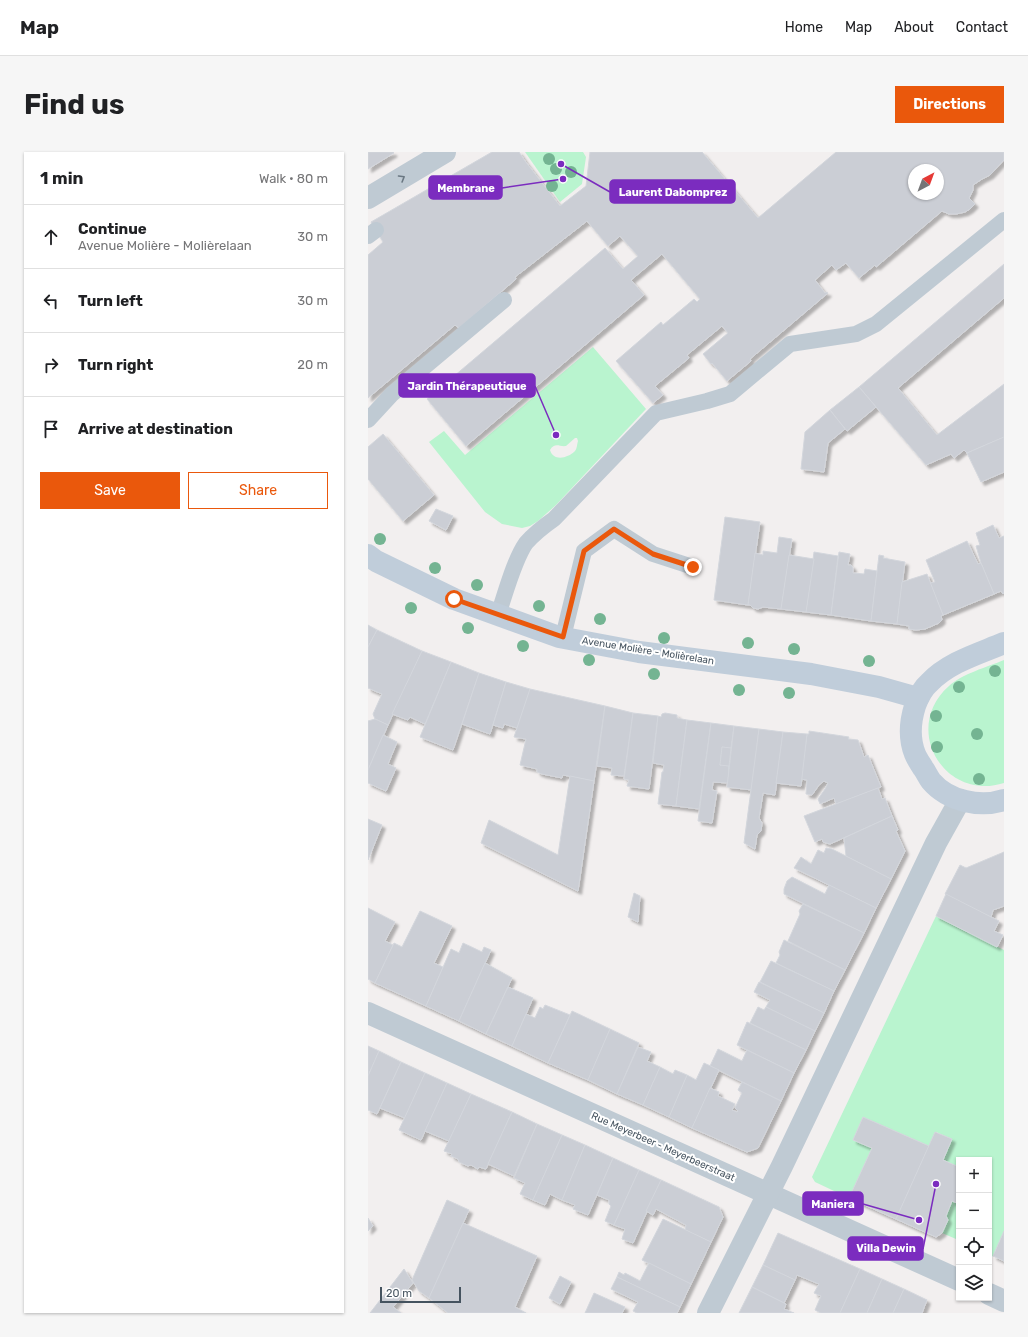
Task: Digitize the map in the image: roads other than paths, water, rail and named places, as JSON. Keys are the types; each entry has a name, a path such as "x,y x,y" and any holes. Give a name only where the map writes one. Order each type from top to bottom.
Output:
{"street":[{"path":"368,198 446,152"},
{"name":"Avenue Molière - Molièrelaan","path":"368,556 454,599 563,637 639,652 811,674 879,687 918,698"},
{"path":"1004,643 959,661 941,671 928,684 918,698 912,718 911,735 915,755 932,781 947,793 960,800 978,803 1004,800"},
{"path":"708,1313 768,1194 936,843 960,800"},
{"name":"Rue Meyerbeer - Meyerbeerstraat","path":"368,1013 956,1279"},
{"path":"992,1295 1004,1301"}],"lane":[{"path":"498,615 520,553 527,542 554,519 656,414 730,394 790,344 856,334 876,324 1004,220"},
{"path":"368,420 392,394 504,300"},
{"path":"563,637 584,551 614,529 653,554 693,567"}],"place":[{"name":"Laurent Dabomprez","path":"561,164"},
{"name":"Membrane","path":"563,179"},
{"name":"Jardin Thérapeutique","path":"556,435"},
{"name":"Villa Dewin","path":"936,1184"},
{"name":"Maniera","path":"919,1220"}]}
